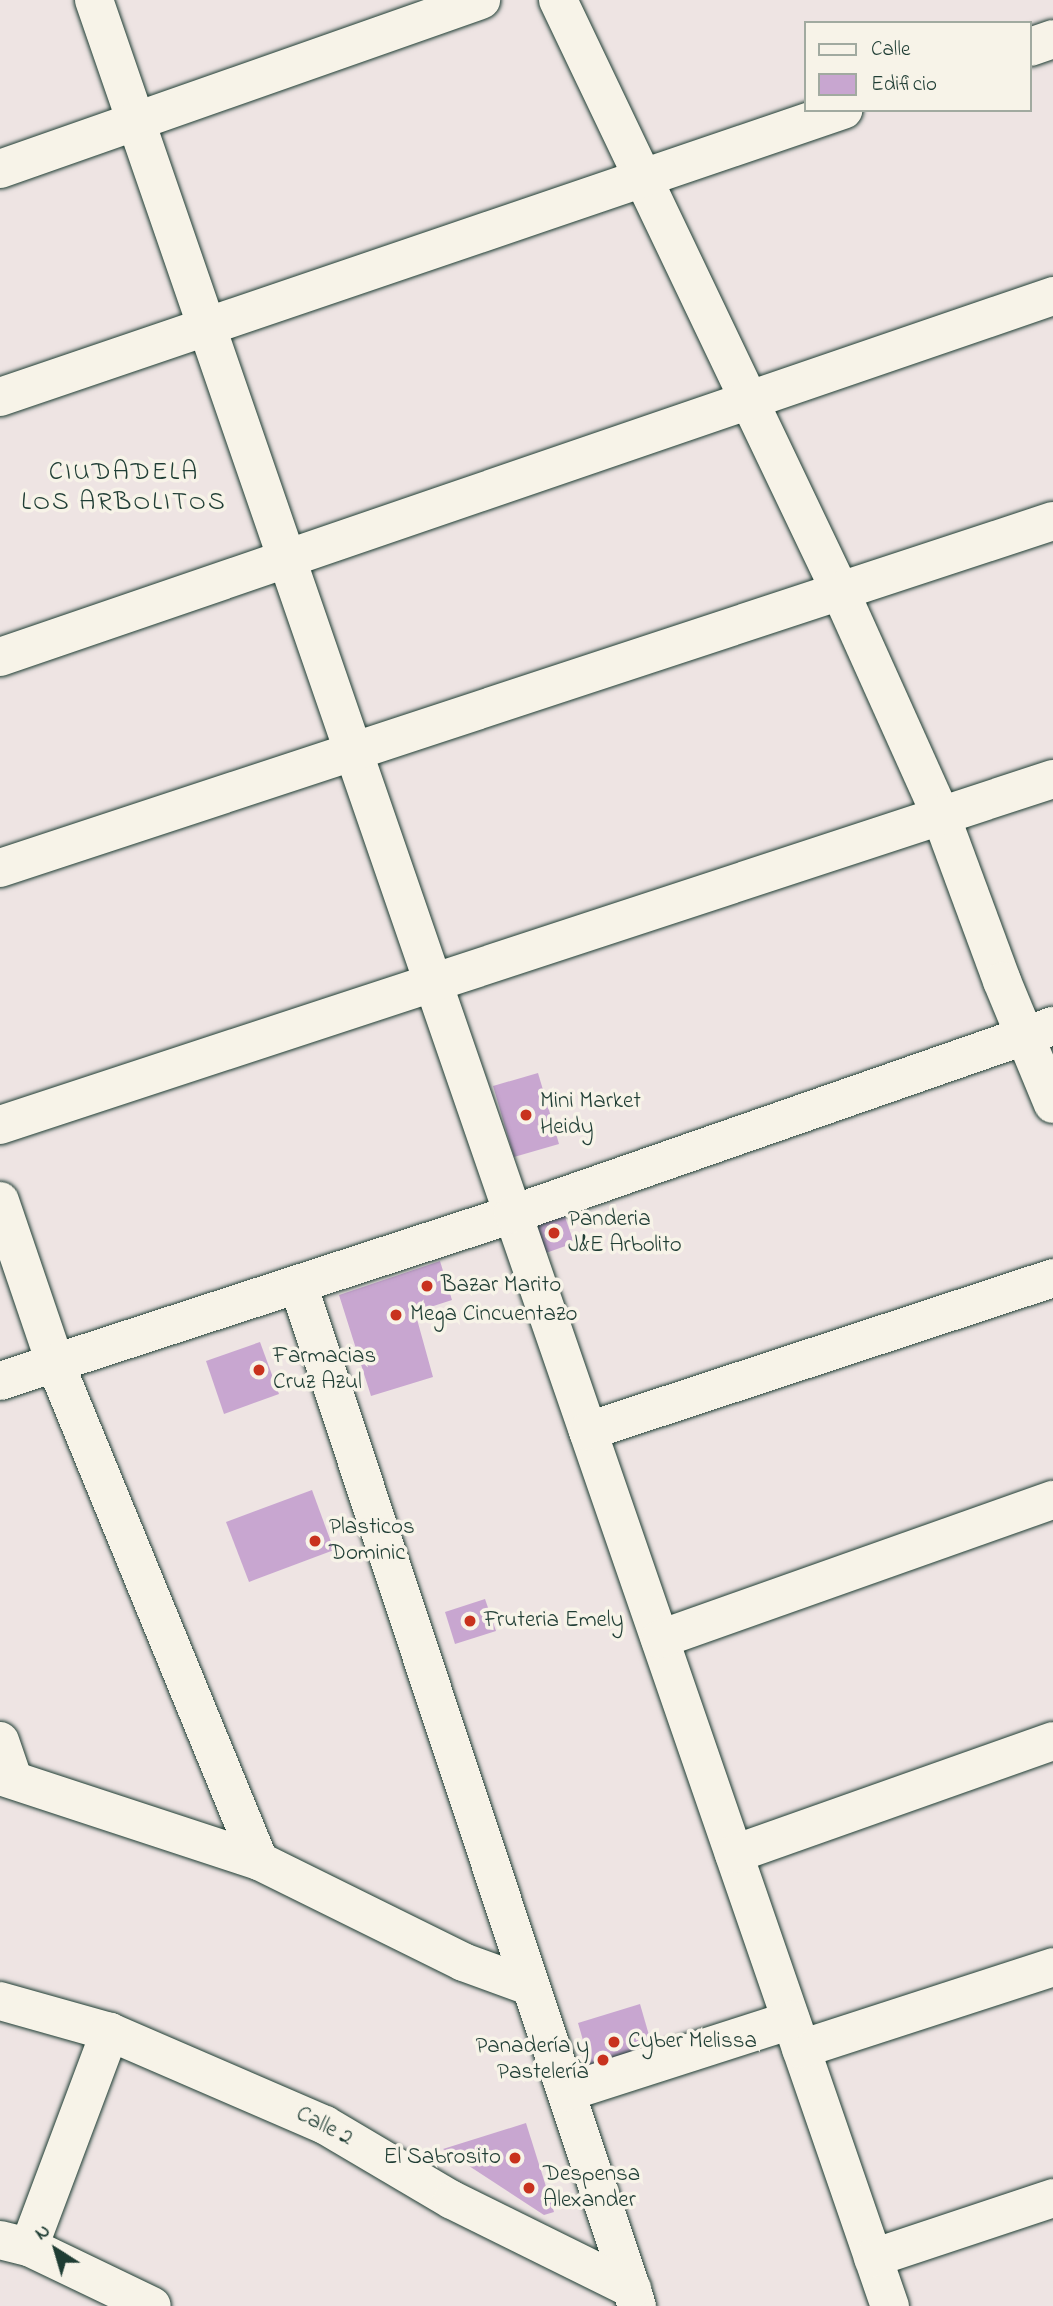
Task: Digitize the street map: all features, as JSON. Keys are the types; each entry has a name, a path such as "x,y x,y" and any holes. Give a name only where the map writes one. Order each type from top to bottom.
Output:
{"street":[{"path":"94,0 890,2306"},
{"path":"0,169 481,0"},
{"path":"558,0 841,591 941,816 1002,981 1040,1031 1053,1104"},
{"path":"1032,46 1053,39"},
{"path":"0,397 837,112"},
{"path":"0,657 1053,296"},
{"path":"0,868 1053,521"},
{"path":"0,1125 1053,779"},
{"path":"0,1381 513,1214 1040,1031"},
{"path":"0,1201 55,1363 259,1861"},
{"path":"588,1431 1053,1279"},
{"path":"298,1284 529,1986 635,2298"},
{"path":"660,1639 1053,1500"},
{"path":"0,1741 6,1777 259,1861 463,1962 529,1986"},
{"path":"734,1854 1053,1741"},
{"path":"567,2092 1053,1967"},
{"name":"Calle 2","path":"0,2001 110,2032 326,2125 452,2200 635,2298"},
{"path":"110,2032 15,2244 152,2306"},
{"path":"873,2258 1053,2198"}],"building":[{"name":"Mini Market Heidy","path":"538,1073 559,1144 514,1157 493,1086"},
{"name":"Panderia J&E Arbolito","path":"564,1214 574,1243 543,1254 534,1224"},
{"path":"440,1261 452,1300 415,1312 433,1377 371,1396 339,1295"},
{"path":"260,1342 279,1394 224,1414 206,1361"},
{"path":"312,1490 334,1550 249,1582 226,1522"},
{"name":"Fruteria Emely","path":"485,1599 496,1631 455,1644 445,1612"},
{"path":"640,2004 653,2049 591,2068 578,2023"},
{"path":"526,2123 554,2212 544,2215 443,2149"}],"place":[{"name":"Mini Market Heidy","path":"526,1115"},
{"name":"Panderia J&E Arbolito","path":"554,1233"},
{"name":"Bazar Marito","path":"427,1286"},
{"name":"Mega Cincuentazo","path":"396,1315"},
{"name":"Farmacias Cruz Azul","path":"259,1370"},
{"name":"Plasticos Dominic","path":"315,1541"},
{"name":"Fruteria Emely","path":"470,1621"},
{"name":"Cyber Melissa","path":"614,2042"},
{"name":"Panadería y Pastelería","path":"603,2060"},
{"name":"El Sabrosito","path":"515,2158"},
{"name":"Despensa Alexander","path":"529,2188"}],"district":[{"name":"CIUDADELA LOS ARBOLITOS","path":"124,489"}]}
